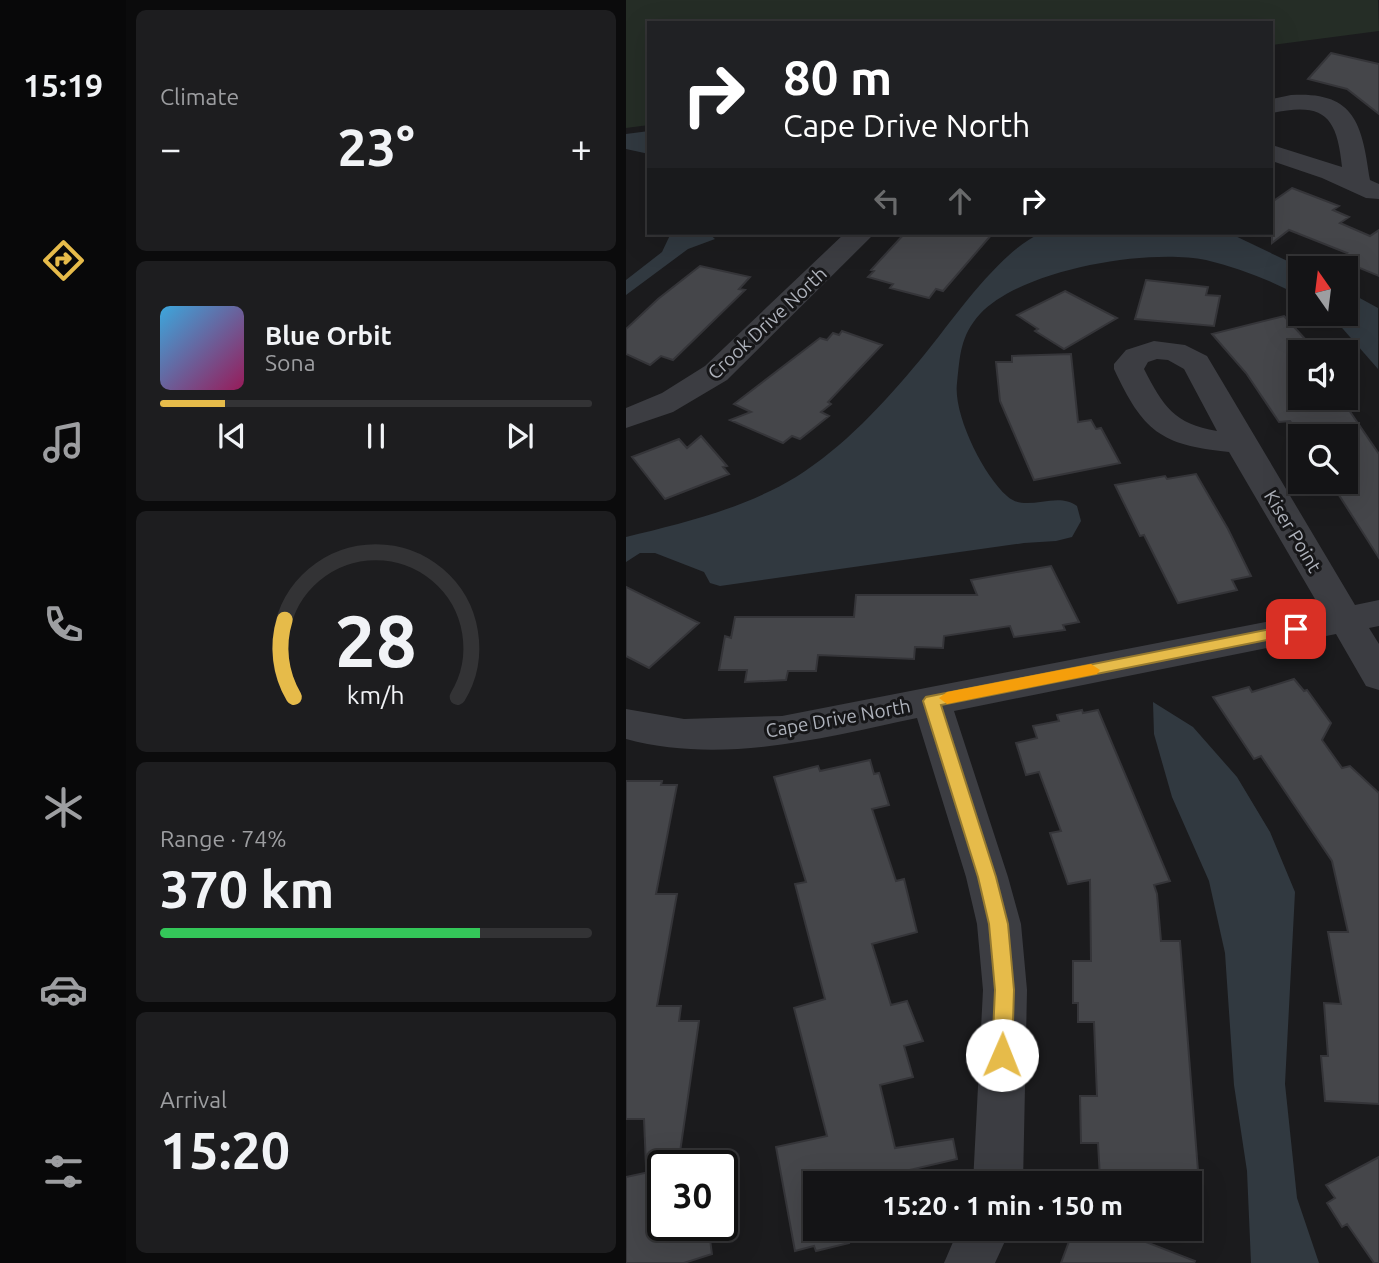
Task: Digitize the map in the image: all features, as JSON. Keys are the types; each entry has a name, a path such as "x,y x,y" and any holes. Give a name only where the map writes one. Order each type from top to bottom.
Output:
{"street":[{"path":"1273,106 1292,102 1313,103 1338,113 1347,126 1368,189"},
{"path":"1273,153 1312,165 1368,189"},
{"name":"Crook Drive North","path":"626,418 678,397 716,373 859,235"},
{"name":"Kiser Point","path":"1240,443 1362,616 1378,677"},
{"name":"Cape Drive North","path":"626,724 663,732 747,735 790,730 1362,616"},
{"path":"931,701 987,877 999,924 1005,990 998,1171"},
{"path":"969,1263 980,1241"}],"shaded area":[{"path":"626,0 1378,0 1379,31 1273,45 1273,21 647,21 647,125 626,128"},
{"path":"647,131 647,154 626,149 626,134"},
{"path":"670,235 710,235 715,239 688,249 626,295 626,280 662,252"},
{"path":"1038,235 1233,235 1288,261 1288,290 1254,275 1206,260 1152,257 1120,260 1055,274 999,298 980,314 968,330 960,355 957,396 965,427 989,474 1007,496 1023,503 1060,500 1077,506 1081,521 1072,537 720,586 710,583 704,572 655,553 640,553 626,562 626,537 735,506 796,477 831,452 892,392 960,309 1008,256"},
{"path":"1358,297 1378,308 1378,369 1358,346 1358,340 1353,340 1340,326 1358,326"},
{"path":"1153,702 1193,727 1237,777 1270,832 1295,892 1285,1084 1297,1198 1319,1263 1251,1263 1247,1171 1234,1085 1225,953 1209,881 1172,797 1154,734"}],"building":[{"path":"1331,53 1379,64 1379,114 1347,89 1308,79"},
{"path":"1292,188 1339,206 1333,210 1349,217 1340,223 1370,236 1379,230 1379,276 1358,267 1358,256 1342,256 1347,253 1289,230 1272,243 1273,201"},
{"path":"903,235 991,235 943,291 936,289 929,298 890,288 893,284 868,277 874,271 871,270"},
{"path":"700,266 750,277 739,289 745,290 673,360 661,356 650,365 626,354 626,329"},
{"path":"1146,280 1208,287 1206,295 1220,296 1214,326 1135,319"},
{"path":"1065,291 1117,318 1064,349 1035,331 1038,329 1017,315"},
{"path":"1284,316 1288,326 1293,326 1306,340 1288,340 1288,410 1349,410 1379,454 1379,558 1338,494 1358,494 1358,424 1279,422 1246,373 1212,334"},
{"path":"842,331 882,345 828,402 831,404 821,412 829,416 800,439 792,436 783,443 730,420 751,412 734,404 820,338 827,340 833,333 839,335"},
{"path":"1071,354 1078,422 1091,420 1096,429 1101,428 1120,463 1034,480 1000,401 996,362 1012,362 1012,356"},
{"path":"701,436 727,466 723,467 729,474 665,499 632,457 679,439 687,448"},
{"path":"1196,474 1251,576 1232,580 1237,590 1178,603 1115,485 1165,476 1167,479"},
{"path":"1051,566 1079,622 1063,625 1065,630 1014,637 1010,626 944,636 943,648 915,647 914,659 818,655 816,671 788,671 786,680 745,682 747,670 719,670 725,636 731,638 735,617 854,617 856,595 977,595 971,580"},
{"path":"626,587 699,623 649,668 626,656"},
{"path":"1294,679 1304,691 1307,690 1331,723 1322,740 1342,768 1350,766 1379,793 1379,1104 1325,1101 1321,1056 1328,1056 1324,1003 1341,1004 1328,932 1348,932 1332,861 1261,756 1254,759 1213,697 1249,687 1252,692"},
{"path":"1098,710 1170,881 1154,885 1161,941 1180,941 1198,1171 1100,1171 1098,1143 1081,1143 1080,1096 1097,1096 1094,1022 1078,1022 1078,1003 1073,1003 1073,961 1091,961 1090,880 1068,884 1050,833 1061,831 1039,772 1026,775 1016,743 1037,738 1033,726 1059,721 1057,715"},
{"path":"870,760 874,774 879,773 889,805 872,809 896,881 904,879 917,932 872,944 891,1005 907,1001 923,1041 904,1046 913,1077 880,1085 895,1148 953,1139 957,1159 905,1171 803,1171 803,1241 849,1243 816,1251 814,1246 795,1251 776,1147 827,1136 794,1008 825,999 795,884 806,882 774,777 818,766 820,771"},
{"path":"626,781 662,781 661,785 677,785 656,894 677,894 657,1006 681,1006 679,1021 699,1021 680,1150 647,1150 646,1166 644,1119 626,1119"},
{"path":"1379,1157 1379,1263 1374,1263 1347,1224 1342,1227 1327,1203 1335,1198 1326,1185"},
{"path":"647,1172 647,1241 710,1241 712,1254 684,1263 626,1263 626,1177"},
{"path":"1069,1241 1143,1241 1195,1261 1194,1263 1061,1263"}],"slow traffic":[{"path":"947,698 1091,670"}],"route":[{"path":"1002,1055 1005,990 999,924 987,877 931,701 1296,629"}]}
